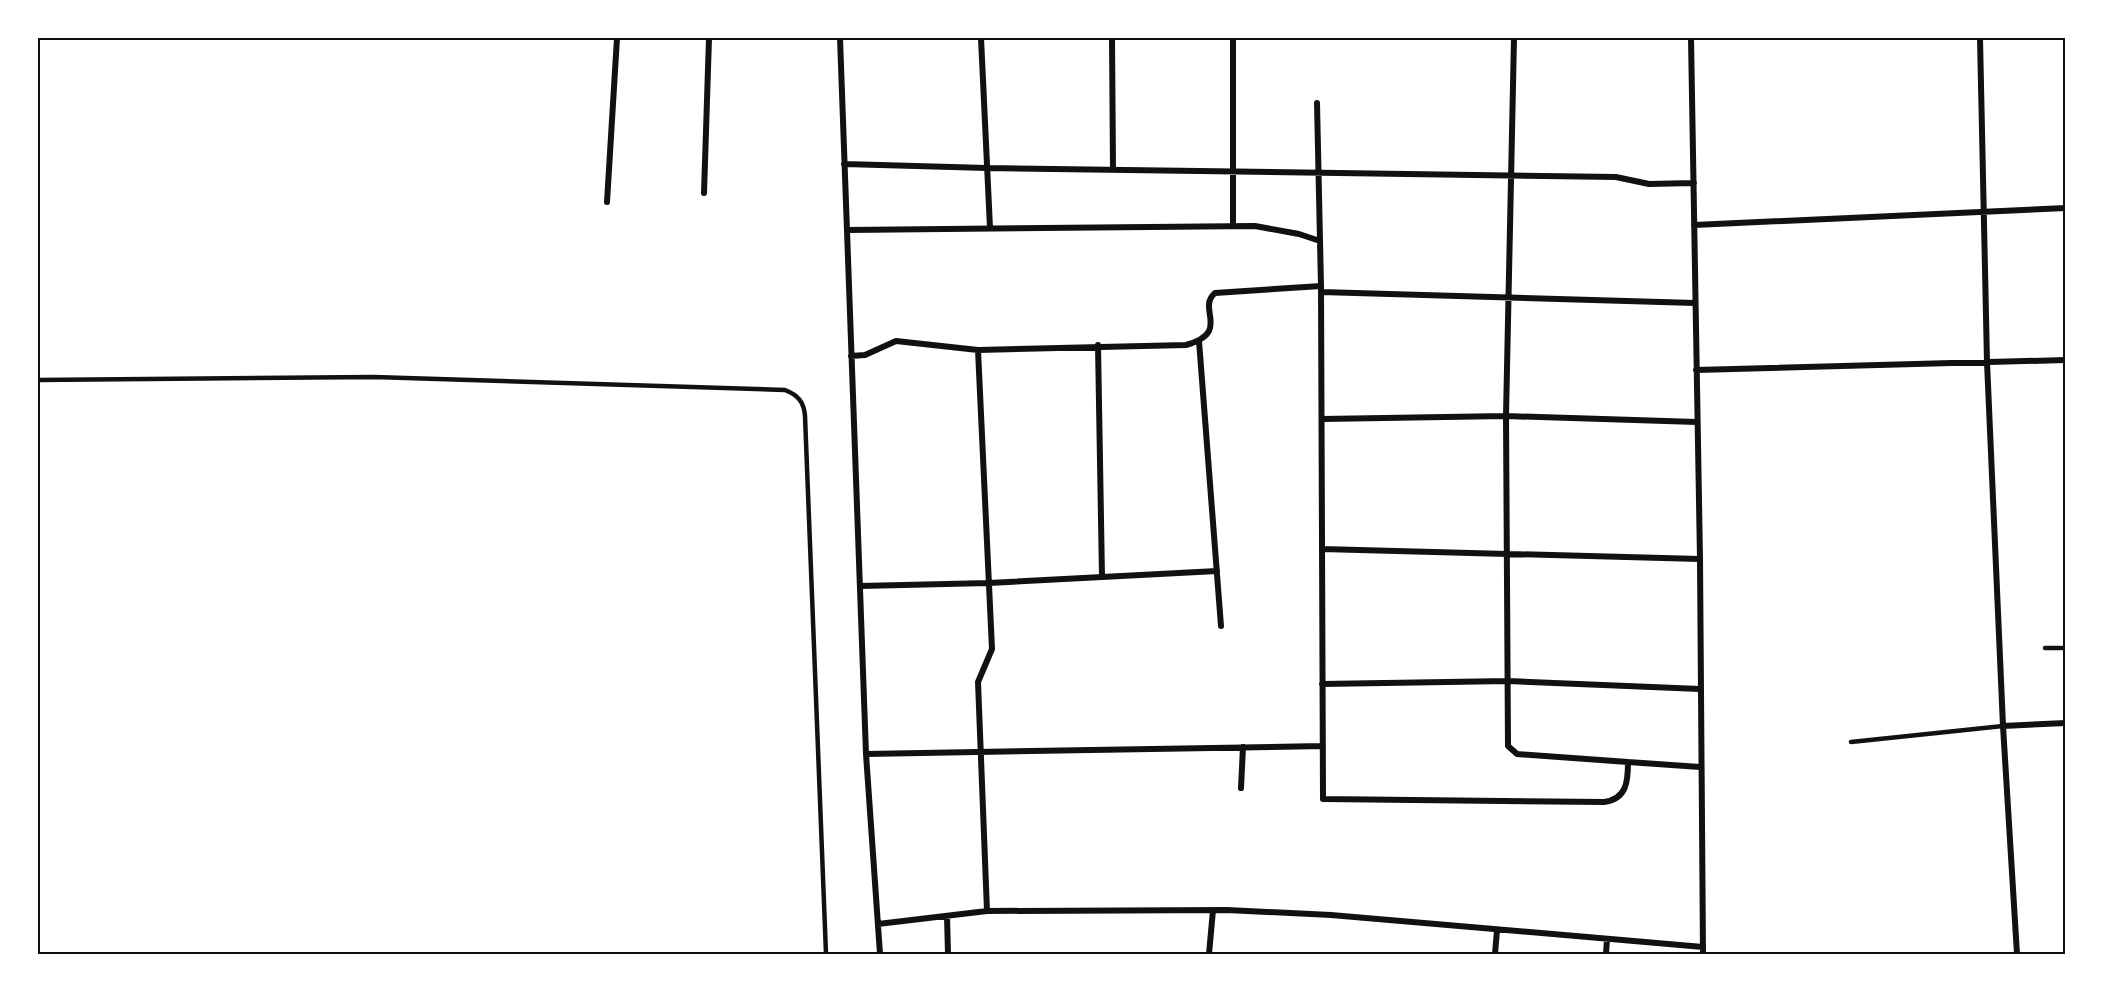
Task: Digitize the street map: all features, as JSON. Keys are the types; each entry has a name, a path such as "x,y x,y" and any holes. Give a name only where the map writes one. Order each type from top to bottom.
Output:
{"street":[{"path":"607,202 617,38"},
{"path":"704,194 709,38"},
{"path":"840,38 866,754 880,954"},
{"path":"981,38 990,228"},
{"path":"1112,38 1113,169"},
{"path":"1233,38 1233,226"},
{"path":"1514,38 1506,416 1508,736 1512,752 1700,767"},
{"path":"878,924 987,911 1213,910 1331,915 1607,939 1702,951 1700,559 1691,38"},
{"path":"1980,38 1987,362 2003,726 2017,954"},
{"path":"1317,102 1320,171 1323,799 1610,801 1626,789 1628,762"},
{"path":"844,164 1616,177 1662,185 1694,183"},
{"path":"1694,225 2066,208"},
{"path":"847,230 1233,226 1277,229 1320,241"},
{"path":"851,356 865,356 896,341 978,350 1098,345 1186,345 1199,341 1208,334 1212,326 1210,302 1215,293 1321,289 1509,298 1695,303"},
{"path":"1199,341 1221,626"},
{"path":"1098,345 1102,577"},
{"path":"978,350 992,649 978,682 987,911"},
{"path":"1696,370 2066,360"},
{"path":"1322,419 1506,416 1697,422"},
{"path":"1322,549 1700,559"},
{"path":"860,586 989,583 1217,571"},
{"path":"1322,684 1509,681 1700,689"},
{"path":"2003,726 2066,723"},
{"path":"866,754 1323,746"},
{"path":"1241,788 1243,747"},
{"path":"1209,954 1213,910"},
{"path":"947,916 948,954"},
{"path":"1495,954 1497,930"},
{"path":"1606,954 1607,939"}],"lane":[{"path":"38,380 374,378 774,389 794,393 800,399 805,416 826,954"},
{"path":"2045,648 2066,648"},
{"path":"1851,742 2003,726"}]}
